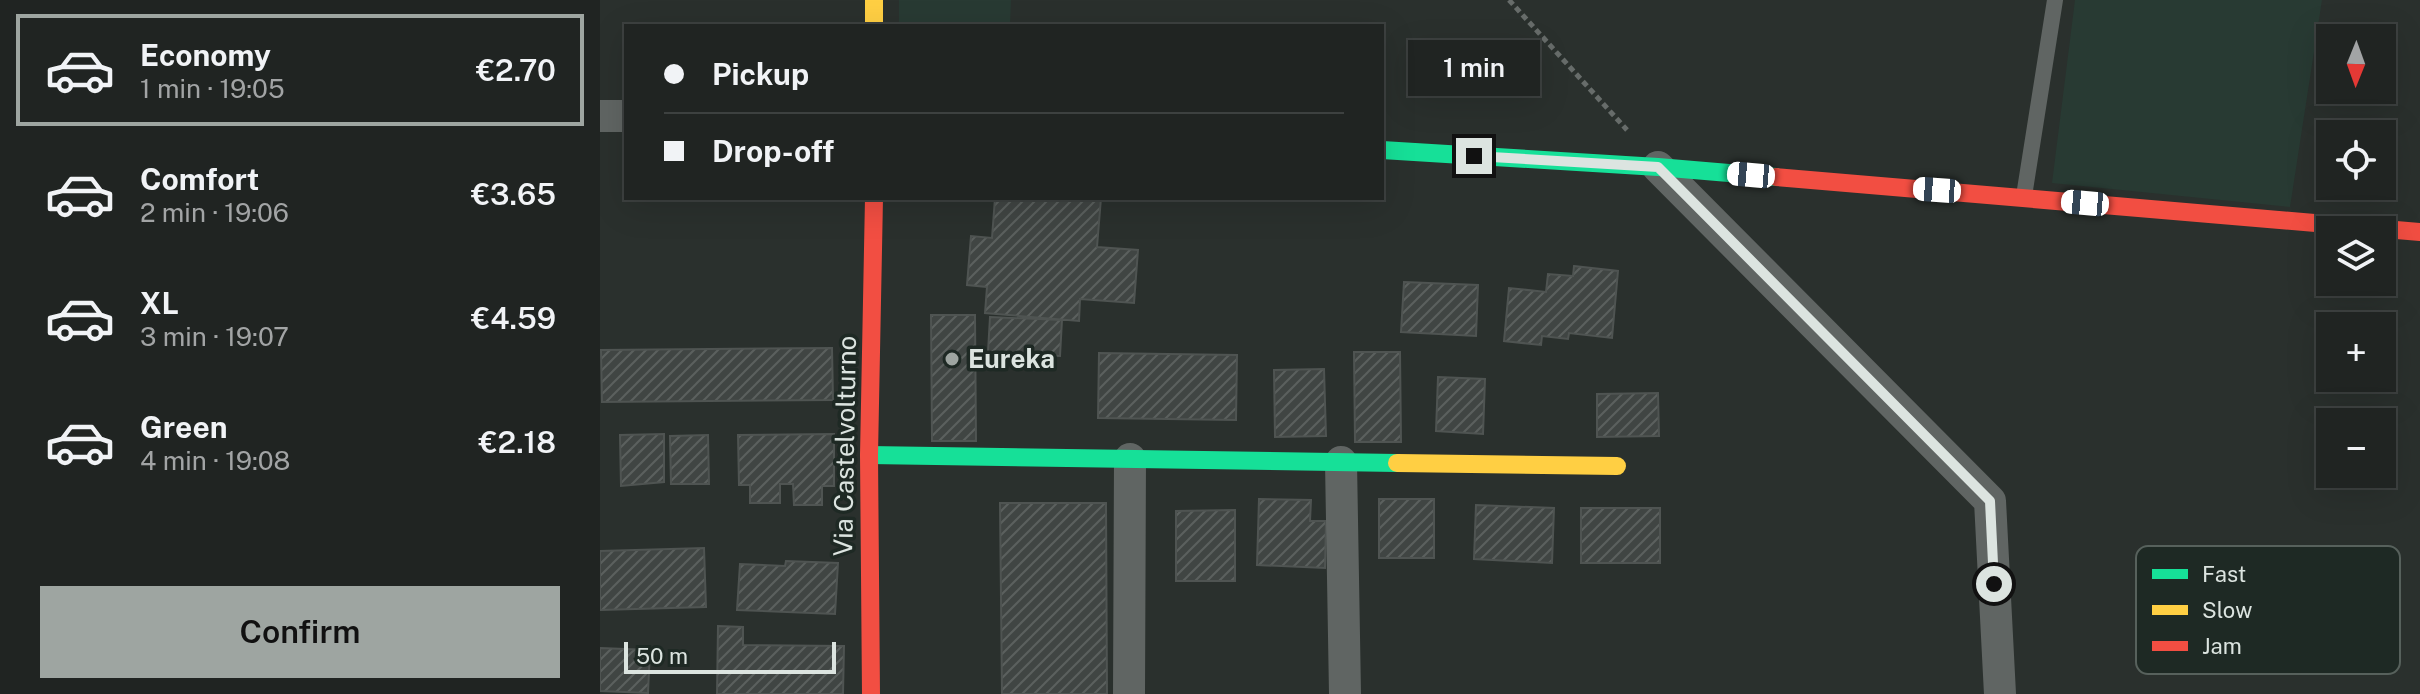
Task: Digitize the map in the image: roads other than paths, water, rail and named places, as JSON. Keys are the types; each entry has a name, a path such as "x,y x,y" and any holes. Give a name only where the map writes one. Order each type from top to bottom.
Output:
{"street":[{"path":"874,0 874,24"},
{"path":"600,116 624,116"},
{"path":"1384,150 1658,167 2420,232"},
{"path":"1658,167 1990,501 2000,694"},
{"name":"Via Castelvolturno","path":"871,694 869,455 874,200"},
{"path":"869,455 1617,466"},
{"path":"1129,694 1130,459"},
{"path":"1341,462 1345,694"}],"lane":[{"path":"2024,198 2055,0"}],"place":[{"name":"Eureka","path":"952,359"}]}
